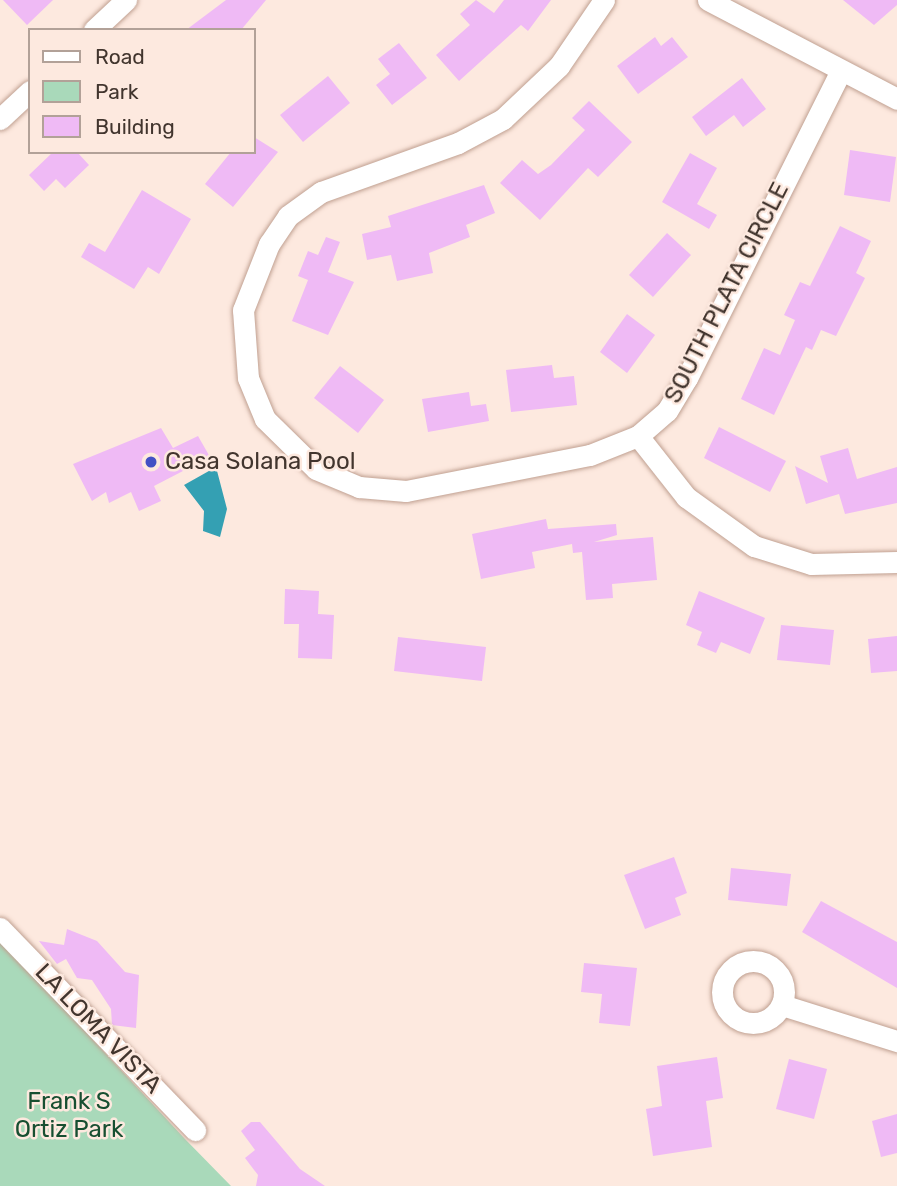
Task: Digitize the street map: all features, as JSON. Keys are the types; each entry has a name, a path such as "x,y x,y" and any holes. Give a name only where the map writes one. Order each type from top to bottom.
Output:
{"street":[{"path":"96,28 126,0"},
{"name":"SOUTH PLATA CIRCLE","path":"604,0 559,65 503,119 458,143 339,182 304,203 269,244 247,290 244,354 256,400 296,455 336,480 382,491 416,490 590,455 638,436 682,387 839,72"},
{"path":"708,0 839,72 897,99"},
{"path":"0,119 28,93"},
{"path":"638,436 686,498 754,546 822,565 897,562"},
{"name":"LA LOMA VISTA","path":"0,928 195,1130"},
{"path":"782,1005 897,1041"}],"green space":[{"name":"Frank S Ortiz Park","path":"0,940 185,1139 231,1186 0,1186"}],"water":[{"path":"216,467 227,509 220,537 203,531 204,511 184,485"}],"building":[{"path":"3,0 53,0 27,25"},
{"path":"226,0 266,0 243,28 189,28"},
{"path":"476,0 494,13 504,0 551,0 528,31 521,25 459,81 436,55 470,25 460,14"},
{"path":"843,0 897,0 897,5 874,25"},
{"path":"655,37 661,46 672,37 688,57 638,94 617,66"},
{"path":"399,43 427,78 392,105 376,85 390,74 378,59"},
{"path":"328,76 350,103 303,142 280,115"},
{"path":"742,78 766,109 743,127 734,115 706,136 692,117"},
{"path":"589,101 632,142 598,177 588,168 540,220 500,183 522,160 538,174 551,165 585,130 572,118"},
{"path":"256,138 278,152 233,207 205,184 229,154 256,154"},
{"path":"850,150 896,157 890,202 844,195"},
{"path":"690,153 717,168 697,204 717,215 709,229 662,202"},
{"path":"51,154 79,154 89,165 65,188 56,179 44,191 29,175"},
{"path":"484,185 495,213 466,225 470,237 429,253 433,273 397,281 391,255 367,260 362,234 391,227 388,216"},
{"path":"142,190 191,219 159,274 148,267 134,289 81,257 89,243 105,252"},
{"path":"840,226 871,241 856,273 865,278 836,336 821,330 812,350 806,347 774,415 741,399 764,348 780,355 795,320 784,315 800,282 810,286"},
{"path":"667,233 691,255 653,297 629,275"},
{"path":"326,237 340,242 328,272 354,282 328,335 292,321 308,280 298,276 308,251 318,255"},
{"path":"627,314 655,335 627,373 600,352"},
{"path":"552,365 554,378 574,376 577,405 511,412 506,370"},
{"path":"340,366 384,400 358,433 314,398"},
{"path":"469,392 471,406 486,404 489,421 428,432 422,399"},
{"path":"719,427 786,461 770,492 704,458"},
{"name":"Casa Solana Pool","path":"161,428 173,448 198,436 210,457 154,486 161,501 139,511 131,492 109,503 106,492 92,501 73,464"},
{"path":"848,448 857,479 897,467 897,503 845,514 839,494 806,504 795,466 828,483 820,456"},
{"path":"546,519 548,529 616,524 617,535 594,542 653,537 657,580 612,584 613,598 586,600 582,552 573,553 572,544 532,552 535,568 481,579 472,534"},
{"path":"285,589 319,591 318,614 334,615 332,659 298,658 299,624 284,624"},
{"path":"699,591 765,618 750,654 721,642 716,653 697,645 702,632 686,625"},
{"path":"781,625 834,630 830,665 777,660"},
{"path":"897,636 897,671 871,673 868,639"},
{"path":"398,637 486,647 482,681 394,671"},
{"path":"674,857 687,893 675,898 681,915 645,929 624,875"},
{"path":"731,868 791,874 787,906 728,900"},
{"path":"821,901 897,942 897,988 802,932"},
{"path":"67,929 97,941 125,972 139,975 136,1028 112,1025 111,1009 92,980 77,978 66,959 57,964 39,941 64,945"},
{"path":"584,963 637,968 630,1026 599,1023 602,994 581,992"},
{"path":"717,1057 723,1098 706,1101 712,1147 653,1156 646,1109 662,1106 657,1066"},
{"path":"789,1059 827,1069 814,1119 776,1109"},
{"path":"897,1114 897,1153 881,1157 872,1121"},
{"path":"251,1122 260,1122 300,1169 325,1186 256,1186 258,1175 245,1158 255,1150 241,1131"}],"place":[{"name":"Casa Solana Pool","path":"151,462"}]}
